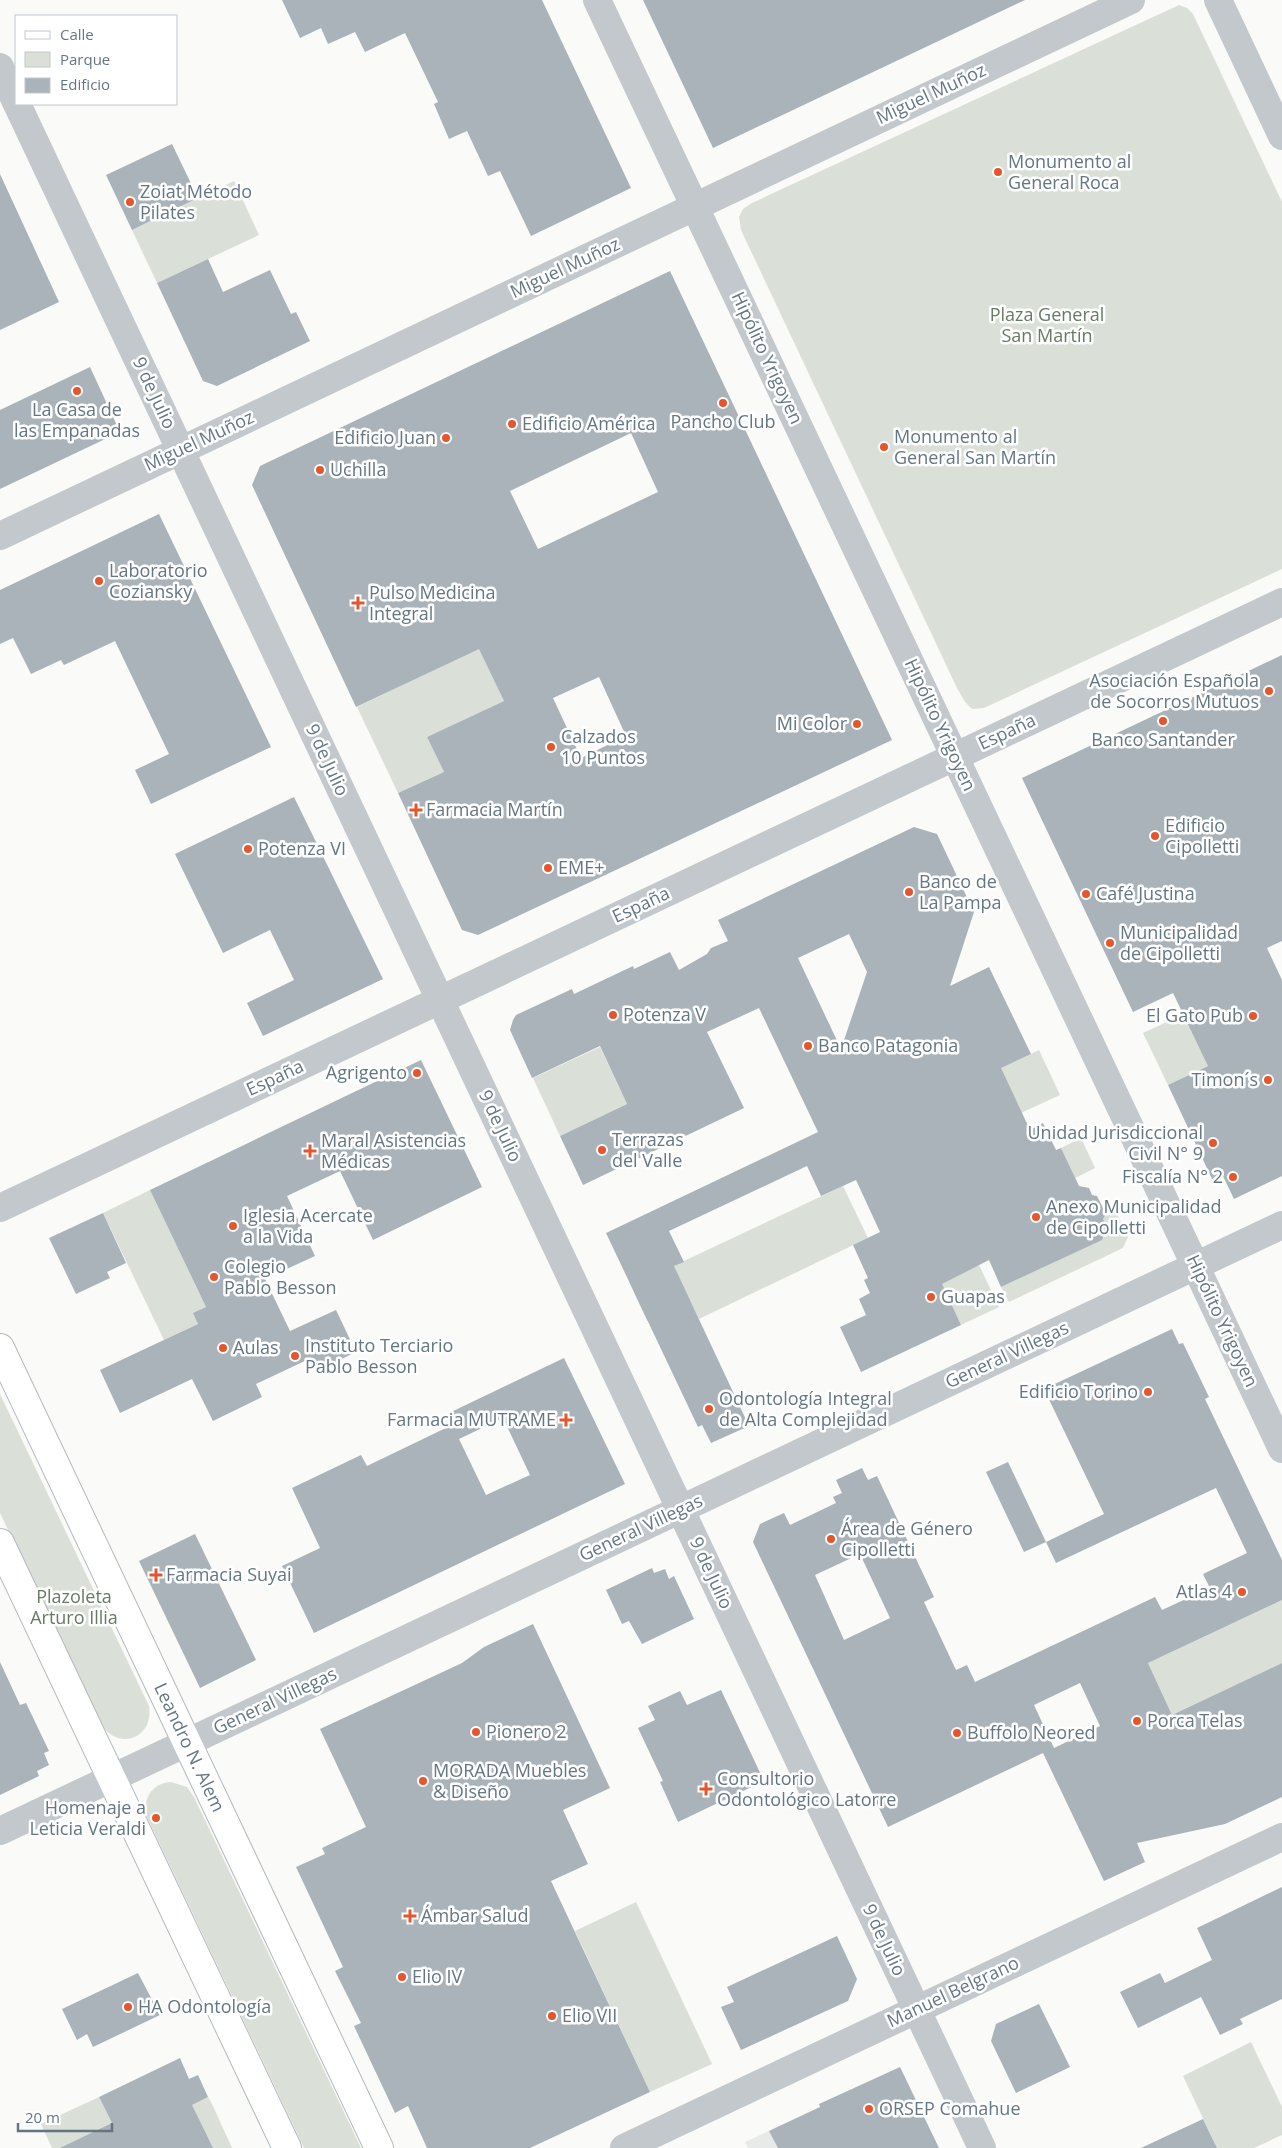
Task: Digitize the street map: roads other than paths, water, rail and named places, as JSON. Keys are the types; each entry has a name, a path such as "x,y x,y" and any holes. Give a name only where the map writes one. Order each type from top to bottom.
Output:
{"main road":[{"name":"Leandro N. Alem","path":"0,1348 379,2148"},
{"path":"0,1543 287,2148"}],"street":[{"name":"Hipólito Yrigoyen","path":"597,0 1282,1449"},
{"name":"Miguel Muñoz","path":"0,536 1131,0"},
{"path":"1218,0 1282,136"},
{"name":"9 de Julio","path":"0,67 15,99"},
{"name":"9 de Julio","path":"18,105 982,2148"},
{"name":"España","path":"0,1208 1282,602"},
{"name":"General Villegas","path":"0,1831 1282,1225"},
{"name":"Manuel Belgrano","path":"624,2148 1282,1837"}],"place":[{"name":"Monumento al General Roca","path":"998,172"},
{"name":"Zoiat Método Pilates","path":"130,202"},
{"name":"La Casa de las Empanadas","path":"77,391"},
{"name":"Pancho Club","path":"723,403"},
{"name":"Edificio América","path":"512,424"},
{"name":"Edificio Juan","path":"446,438"},
{"name":"Monumento al General San Martín","path":"884,447"},
{"name":"Uchilla","path":"320,470"},
{"name":"Laboratorio Coziansky","path":"99,581"},
{"name":"Pulso Medicina Integral","path":"358,603"},
{"name":"Asociación Española de Socorros Mutuos","path":"1269,691"},
{"name":"Banco Santander","path":"1163,721"},
{"name":"Mi Color","path":"857,724"},
{"name":"Calzados 10 Puntos","path":"551,747"},
{"name":"Farmacia Martín","path":"416,810"},
{"name":"Edificio Cipolletti","path":"1155,836"},
{"name":"Potenza VI","path":"248,849"},
{"name":"EME+","path":"548,868"},
{"name":"Banco de La Pampa","path":"909,892"},
{"name":"Café Justina","path":"1086,894"},
{"name":"Municipalidad de Cipolletti","path":"1110,943"},
{"name":"Potenza V","path":"613,1015"},
{"name":"El Gato Pub","path":"1253,1016"},
{"name":"Banco Patagonia","path":"808,1046"},
{"name":"Agrigento","path":"417,1073"},
{"name":"Timon´s","path":"1268,1080"},
{"name":"Unidad Jurisdiccional Civil N° 9","path":"1213,1143"},
{"name":"Terrazas del Valle","path":"602,1150"},
{"name":"Maral Asistencias Médicas","path":"310,1151"},
{"name":"Fiscalía N° 2","path":"1233,1177"},
{"name":"Anexo Municipalidad de Cipolletti","path":"1036,1217"},
{"name":"Iglesia Acercate a la Vida","path":"233,1226"},
{"name":"Colegio Pablo Besson","path":"214,1277"},
{"name":"Guapas","path":"931,1297"},
{"name":"Aulas","path":"223,1348"},
{"name":"Instituto Terciario Pablo Besson","path":"295,1356"},
{"name":"Edificio Torino","path":"1148,1392"},
{"name":"Odontología Integral de Alta Complejidad","path":"709,1409"},
{"name":"Farmacia MUTRAME","path":"566,1420"},
{"name":"Área de Género Cipolletti","path":"831,1539"},
{"name":"Farmacia Suyai","path":"156,1575"},
{"name":"Atlas 4","path":"1242,1592"},
{"name":"Porca Telas","path":"1137,1721"},
{"name":"Pionero 2","path":"476,1732"},
{"name":"Buffolo Neored","path":"957,1733"},
{"name":"MORADA Muebles & Diseño","path":"423,1781"},
{"name":"Consultorio Odontológico Latorre","path":"706,1789"},
{"name":"Homenaje a Leticia Veraldi","path":"156,1818"},
{"name":"Ámbar Salud","path":"410,1916"},
{"name":"Elio IV","path":"402,1977"},
{"name":"HA Odontología","path":"128,2007"},
{"name":"Elio VII","path":"552,2016"},
{"name":"ORSEP Comahue","path":"869,2109"}],"park label":[{"name":"Plaza General San Martín","path":"1047,325"},
{"name":"Plazoleta Arturo Illia","path":"74,1607"}]}
